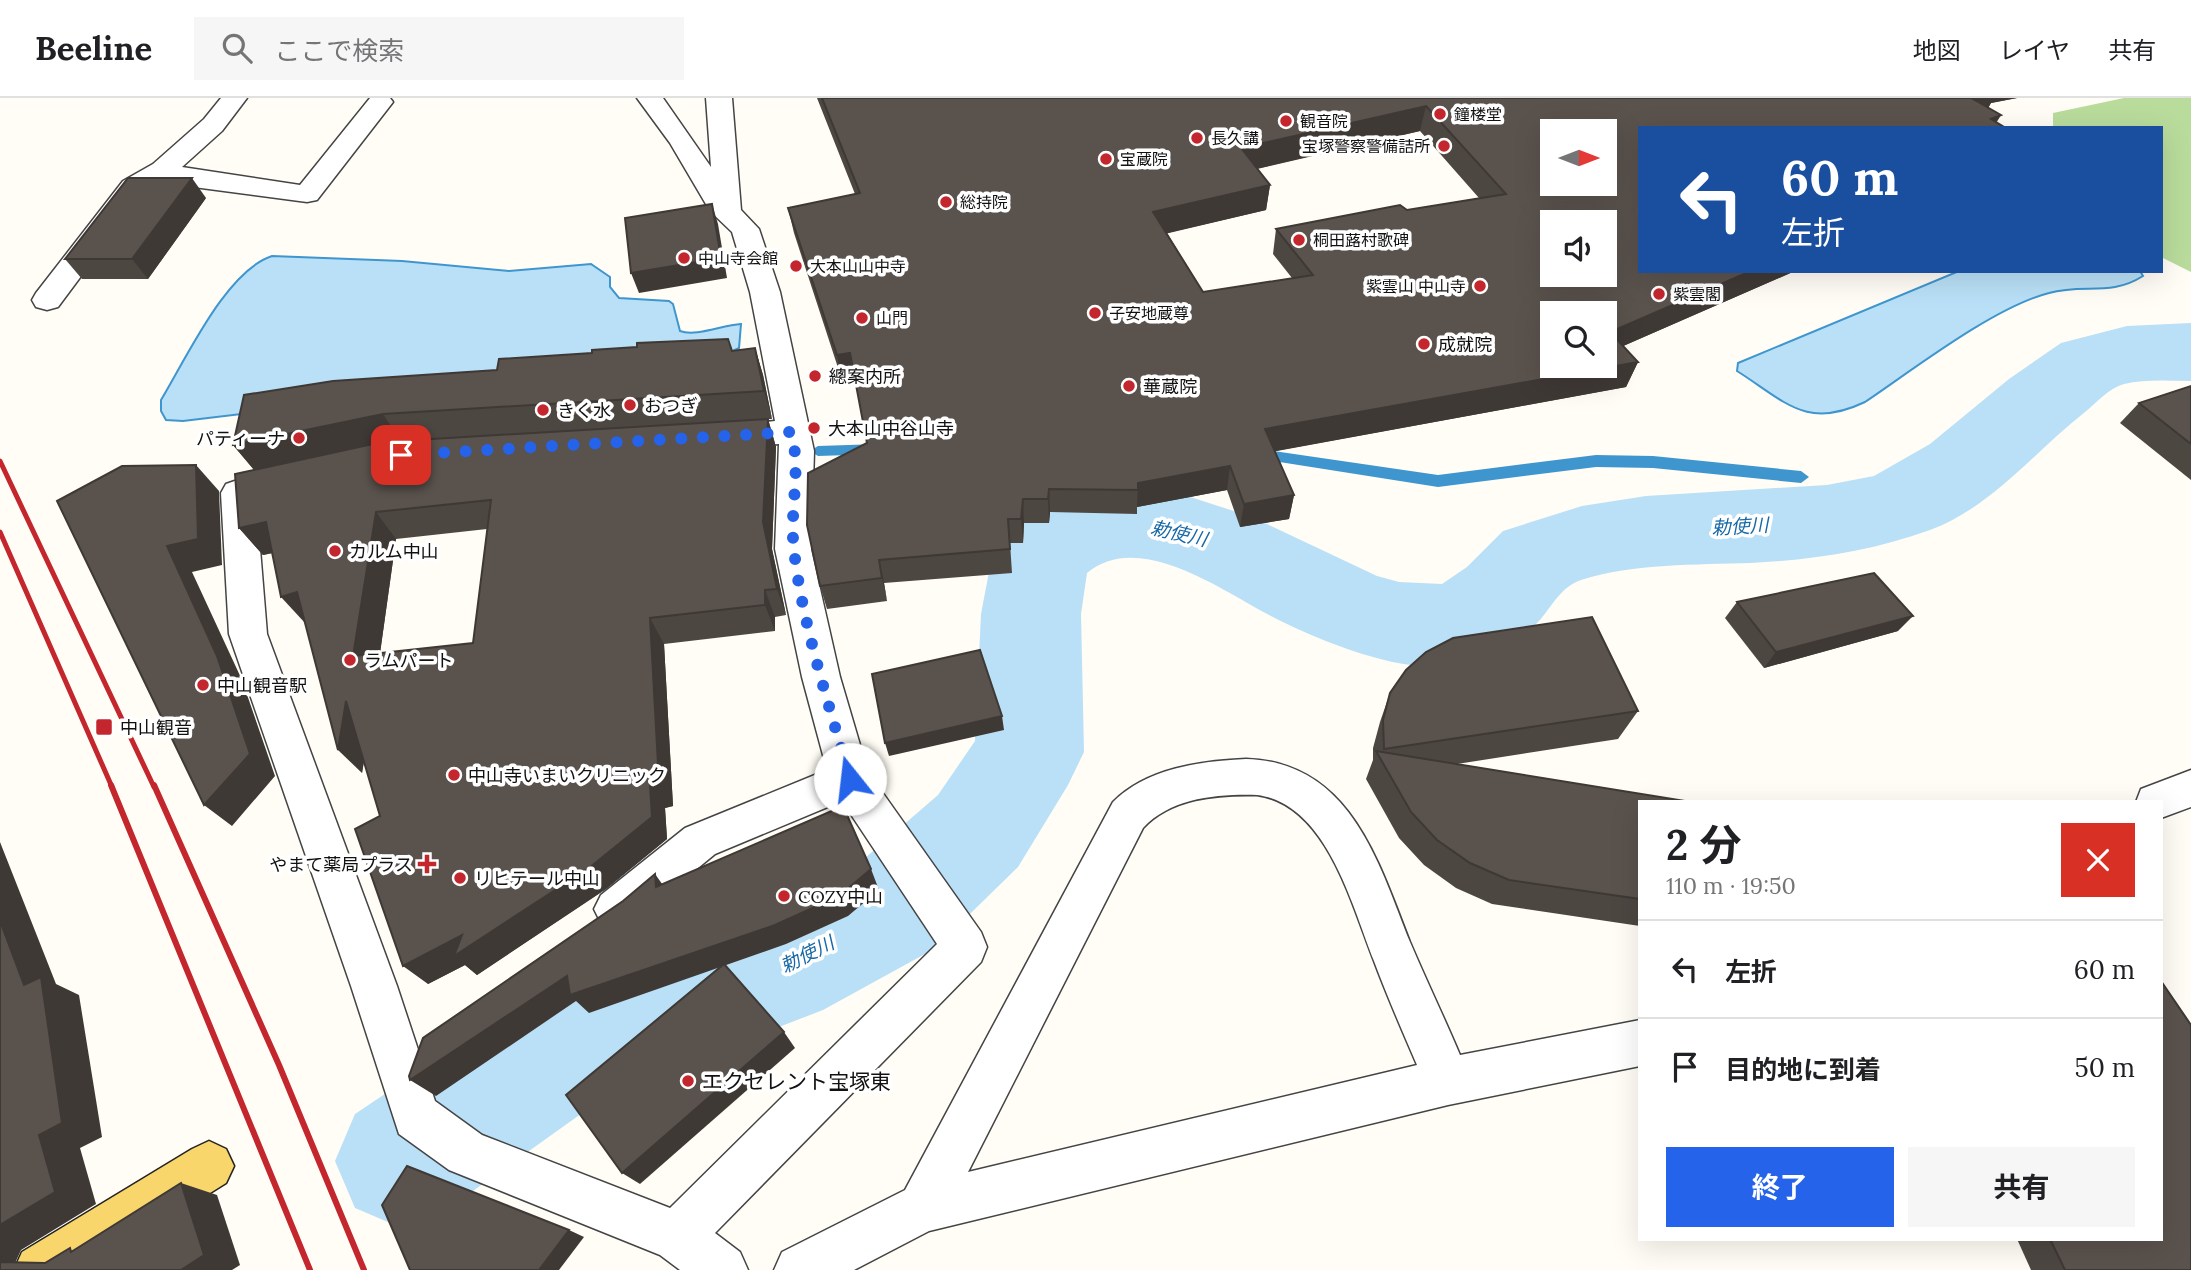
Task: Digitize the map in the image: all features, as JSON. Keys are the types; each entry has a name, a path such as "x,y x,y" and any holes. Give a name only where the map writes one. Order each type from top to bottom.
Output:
{"main road":[{"path":"40,1270 209,1166"}],"street":[{"path":"47,300 133,187 163,170 213,125 234,98"},
{"path":"719,98 728,209"},
{"path":"660,100 720,205 728,209 745,229 765,292 791,432 797,451 793,548 821,677 850,779 965,947 677,1236"},
{"path":"163,170 186,178 307,194 380,102"},
{"path":"694,438 791,432"},
{"path":"283,479 238,493 248,634 414,1046 416,1117 466,1153 677,1236 722,1270"},
{"path":"923,1208 1128,816 1151,795 1189,783 1253,776 1276,780 1298,790 1321,808 1348,846 1448,1081"},
{"path":"589,928 622,905 700,841 850,779"},
{"path":"2161,800 2191,788"},
{"path":"800,1270 923,1208 1448,1081 1638,1043"}],"green space":[{"path":"2124,98 2191,98 2191,272 2163,258 2163,126 2053,126 2053,113"}],"water":[{"path":"272,256 402,261 509,271 591,264 610,277 610,287 619,298 669,301 673,304 680,331 694,333 741,324 739,348 723,356 183,421 166,420 161,411 161,400 209,318 239,279 255,265"},
{"path":"1954,273 2141,273 2143,276 2119,286 2062,290 2027,300 1955,340 1865,402 1845,410 1811,413 1797,409 1737,371 1738,363"}],"building":[{"path":"822,98 1971,98 2001,115 1991,119 2002,126 1638,126 1638,273 1746,273 1617,329 1617,301 1540,301 1540,378 1549,378 1265,429 1294,495 1244,504 1230,466 1138,483 1138,490 1049,489 1048,499 1023,499 1021,519 1008,519 1010,549 879,560 882,578 820,586 807,525 808,473 867,443 850,353 837,355 788,208 860,193","holes":["1426,106 1506,194 1407,210 1400,205 1276,229 1313,275 1203,292 1153,212 1270,185 1241,148"]},
{"path":"128,178 192,178 132,259 65,259"},
{"path":"712,204 721,258 631,273 625,218"},
{"path":"728,339 732,351 755,348 764,391 383,414 233,445 244,395 333,381 497,370 499,359 592,353 592,350 637,347 637,343"},
{"path":"1617,340 1638,362 1617,366"},
{"path":"2191,386 2191,444 2139,403"},
{"path":"768,419 763,522 777,589 765,590 765,605 650,618 659,783 650,785 652,817 589,868 454,956 462,935 403,966 355,829 380,816 346,701 338,750 297,592 281,597 266,522 239,528 235,474 382,442","holes":["491,500 473,643 353,656 376,512"]},
{"name":"中山観音駅","path":"196,465 198,539 167,546 217,656 250,754 204,805 57,501 122,466"},
{"path":"1874,573 1913,616 1776,652 1737,602"},
{"path":"1592,617 1638,711 1384,749 1383,720 1390,693 1406,670 1426,652 1453,638"},
{"path":"980,650 1002,716 885,743 872,674"},
{"path":"1376,751 1679,800 1638,800 1638,899 1509,880 1470,863 1437,840 1411,812"},
{"path":"843,806 871,869 839,896 775,925 570,995 567,976 410,1080 409,1076 423,1038 623,901 655,874 656,887"},
{"path":"0,921 24,985 41,977 62,1123 39,1135 55,1192 0,1225"},
{"name":"エクセレント宝塚東","path":"724,964 784,1032 622,1173 566,1095"},
{"path":"2163,984 2191,1025 2191,1270 2065,1270 2051,1241 2163,1241"},
{"path":"407,1166 569,1230 539,1270 410,1270 382,1205"},
{"path":"181,1183 204,1255 181,1270 0,1270 0,1262 45,1263 70,1248 71,1252"}],"waterway":[{"name":"勅使川","path":"402,1161 572,1044 780,968 892,910 978,831 1029,752 1031,614 1041,556 1077,530 1125,521 1172,527 1218,543 1352,609 1399,623 1447,625 1466,619 1493,603 1531,562 1572,545 1646,533 1827,521 1897,505 1920,495 1962,468 2040,401 2087,366 2127,355 2191,352"},
{"path":"818,451 879,449"},
{"path":"1253,453 1438,481 1596,461 1653,462 1801,477"}],"railway":[{"path":"0,461 154,787"},
{"path":"0,532 112,787"},
{"path":"111,785 310,1270"},
{"path":"154,785 279,1065 364,1270"}],"place":[{"name":"鐘楼堂","path":"1440,114"},
{"name":"観音院","path":"1286,121"},
{"name":"長久講","path":"1197,138"},
{"name":"宝塚警察警備詰所","path":"1444,146"},
{"name":"宝蔵院","path":"1106,159"},
{"name":"総持院","path":"946,202"},
{"name":"桐田蕗村歌碑","path":"1299,240"},
{"name":"中山寺会館","path":"684,258"},
{"name":"大本山山中寺","path":"796,266"},
{"name":"紫雲山 中山寺","path":"1480,286"},
{"name":"紫雲閣","path":"1659,294"},
{"name":"子安地蔵尊","path":"1095,313"},
{"name":"山門","path":"862,318"},
{"name":"成就院","path":"1424,344"},
{"name":"總案内所","path":"815,376"},
{"name":"華蔵院","path":"1129,386"},
{"name":"おつぎ","path":"630,405"},
{"name":"きく水","path":"543,410"},
{"name":"大本山中谷山寺","path":"814,428"},
{"name":"パティーナ","path":"299,438"},
{"name":"カルム中山","path":"335,551"},
{"name":"ラムパート","path":"350,660"},
{"name":"中山観音駅","path":"203,685"},
{"name":"中山観音","path":"104,727"},
{"name":"中山寺いまいクリニック","path":"454,775"},
{"name":"やまて薬局プラス","path":"427,864"},
{"name":"リヒテール中山","path":"460,878"},
{"name":"COZY中山","path":"784,896"},
{"name":"エクセレント宝塚東","path":"688,1081"}],"route":[{"path":"401,455 791,432 797,451 793,548 821,677 850,779"}]}
